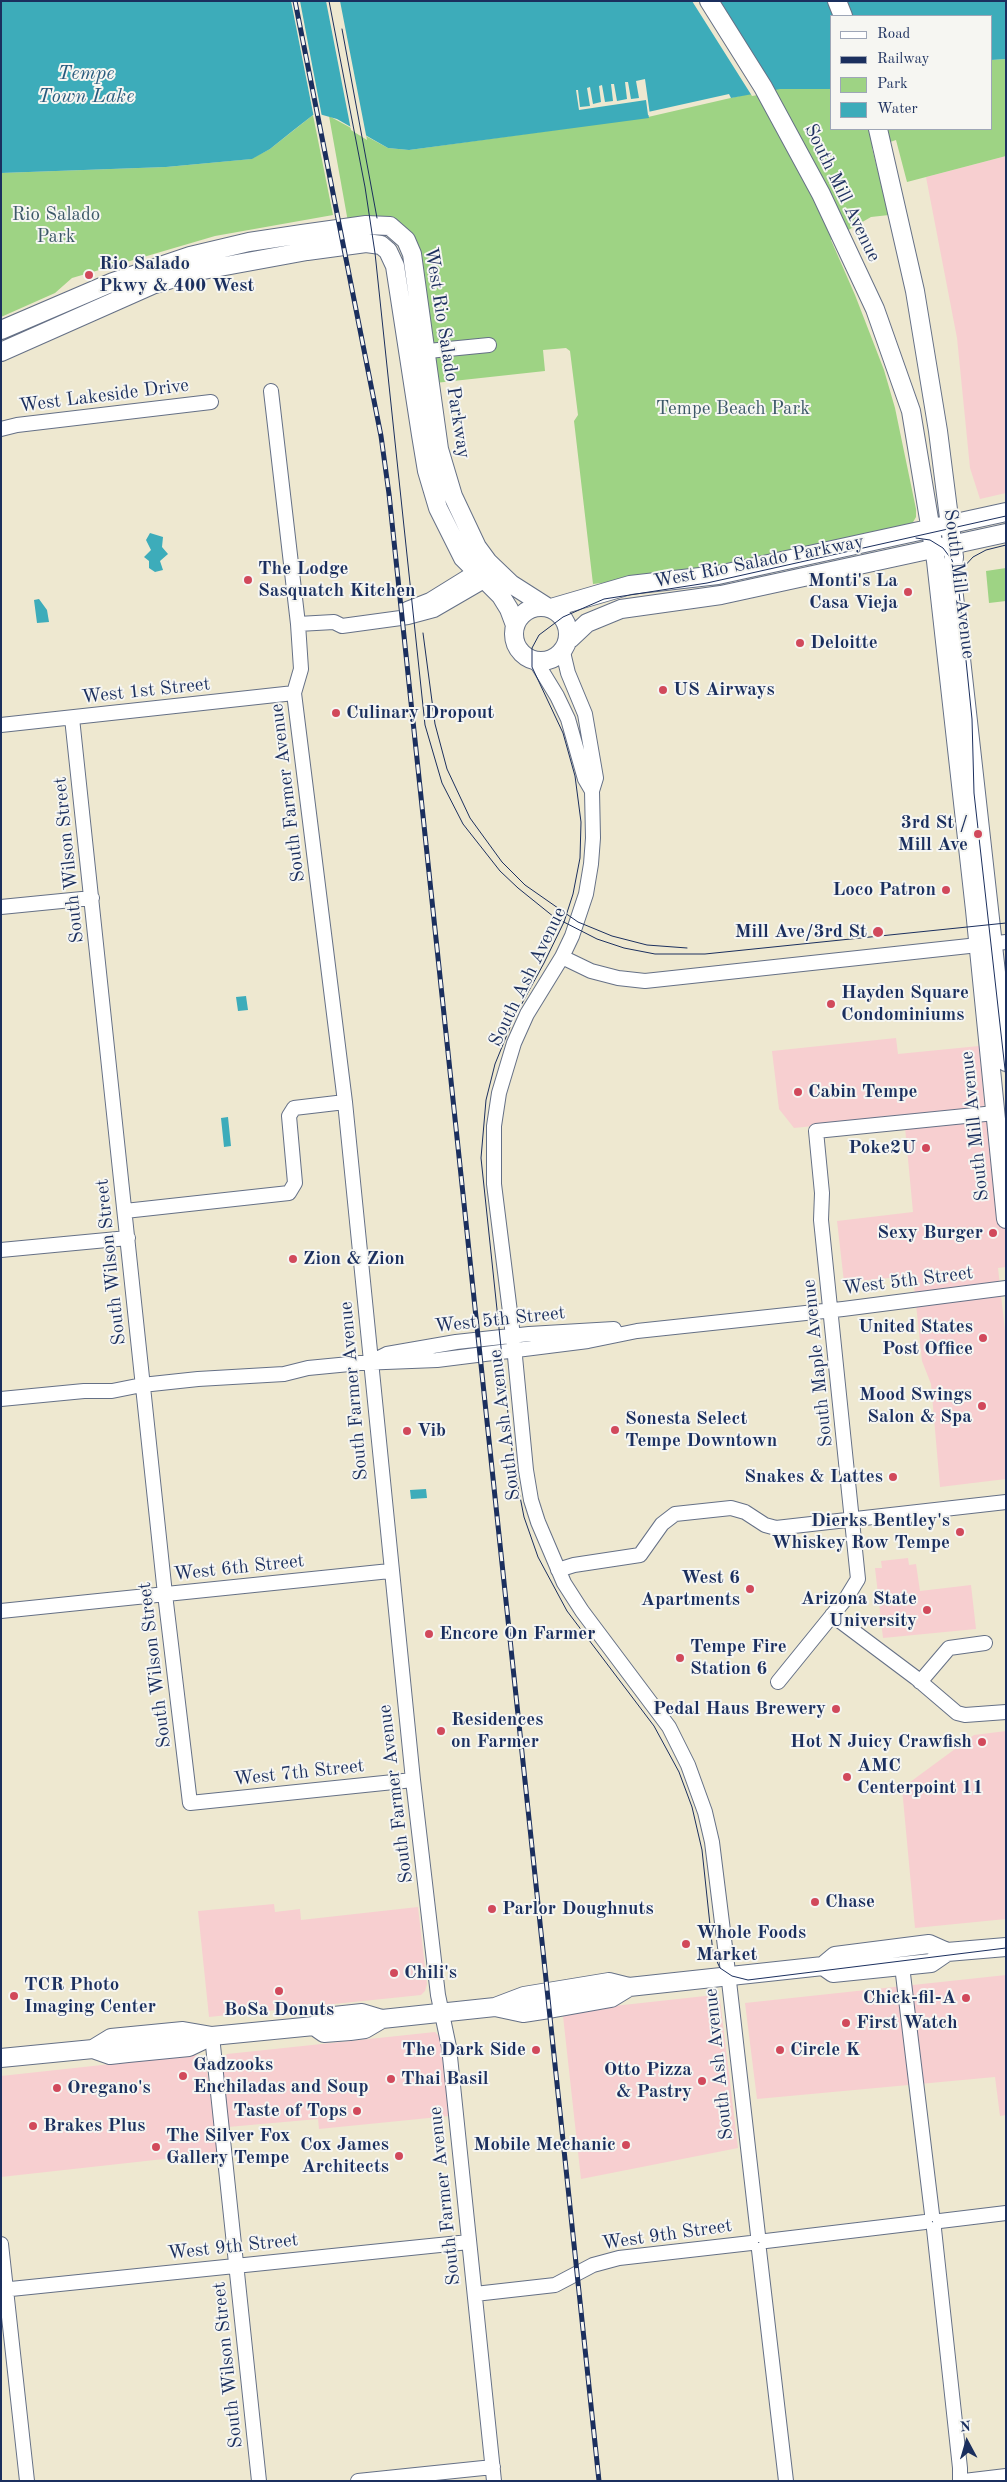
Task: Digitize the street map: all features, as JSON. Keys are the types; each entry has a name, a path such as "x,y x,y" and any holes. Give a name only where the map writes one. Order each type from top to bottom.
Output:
{"main road":[{"name":"South Mill Avenue","path":"709,1 786,128 842,236 886,337 911,411 934,547 993,944 995,1113 1006,1219"},
{"path":"837,1 843,15"},
{"name":"South Mill Avenue","path":"878,130 905,240 932,392 954,558 952,578 1006,1062"},
{"name":"West Rio Salado Parkway","path":"1,330 113,282 190,256 276,238 366,226 386,225 398,231 409,244 430,486 452,540 479,577 506,602 515,625"},
{"name":"West Rio Salado Parkway","path":"1,352 130,294 174,278 252,259 366,243 381,245 393,259 439,449 453,496 477,547 488,562 511,584 544,604 550,597 614,584 630,585 718,575 1006,512"},
{"name":"West Rio Salado Parkway","path":"566,645 587,623 609,612 691,601 934,547 1006,533"},
{"path":"744,590 749,579 794,569 807,555"},
{"path":"544,604 563,617 566,645 550,659 535,660 518,649 514,635 515,625 527,610 544,604"},
{"path":"995,1113 1004,1117 1006,1127"},
{"path":"1,2058 93,2049 110,2055 189,2047 212,2036 314,2026 327,2017 362,2013 382,2019 495,2007 523,2012 611,1998 629,1987 823,1966 835,1956 928,1944 947,1952"},
{"path":"823,1966 833,1974 931,1962 947,1952 1006,1947"}],"street":[{"path":"417,352 489,345"},
{"name":"South Farmer Avenue","path":"272,391 298,624 301,669 294,693 345,1102 390,1572 438,1995 449,2047 494,2474"},
{"name":"West Lakeside Drive","path":"1,429 17,425 211,402"},
{"path":"298,624 334,622 342,626 434,610 479,577 480,569 487,570 504,583 511,584"},
{"name":"South Ash Avenue","path":"566,645 568,673 585,714 596,778 592,791 593,838 588,883 578,922 562,957 527,1014 514,1043 499,1093 494,1126 494,1184 515,1350 531,1500 558,1570 582,1611 669,1727 688,1765 705,1812 712,1842 786,2481"},
{"name":"South Ash Avenue","path":"535,660 568,719 585,779 592,791"},
{"name":"West 1st Street","path":"1,725 294,693"},
{"name":"South Wilson Street","path":"72,718 142,1385 190,1803"},
{"path":"1,907 92,898"},
{"path":"562,957 591,971 618,978 645,981 993,944"},
{"path":"125,1211 288,1193 295,1183 289,1116 294,1108 345,1102"},
{"name":"South Maple Avenue","path":"778,1682 832,1615 858,1579 821,1220 822,1193 816,1131 995,1113"},
{"path":"1,1250 128,1238"},
{"name":"West 5th Street","path":"1,1399 84,1391 102,1386 142,1385 246,1375 283,1367 308,1368 370,1362 388,1364 437,1360 588,1341 637,1331 1006,1288"},
{"name":"West 5th Street","path":"370,1362 387,1354 456,1342 613,1329 637,1331"},
{"path":"558,1570 574,1565 640,1555 662,1524 675,1514 731,1508 745,1512 765,1525 776,1528 1006,1502"},
{"name":"West 6th Street","path":"1,1610 390,1572"},
{"path":"832,1615 920,1682 957,1713 965,1716 1006,1712"},
{"path":"920,1682 949,1648 985,1643"},
{"name":"West 7th Street","path":"190,1803 413,1780"},
{"path":"902,1966 933,2221 960,2481"},
{"name":"South Wilson Street","path":"212,2036 259,2481"},
{"name":"West 9th Street","path":"475,2294 554,2285 593,2266 620,2258 1006,2213"},
{"name":"West 9th Street","path":"4,2290 469,2242"},
{"path":"1,2244 4,2290 26,2481"},
{"path":"358,2481 494,2474"},
{"path":"964,2481 1006,2476"}],"shaded area":[{"path":"1006,156 1006,493 980,499 970,468 957,338 926,177"},
{"path":"896,1038 898,1054 979,1046 985,1112 1006,1110 1006,1267 998,1268 1006,1340 1006,1479 940,1487 931,1384 922,1361 913,1276 844,1282 837,1221 913,1212 904,1117 794,1128 779,1109 772,1051"},
{"name":"Arizona State University","path":"908,1558 909,1565 916,1564 920,1591 971,1585 976,1629 883,1638 875,1568 882,1568 881,1561"},
{"path":"1006,1731 1006,1919 915,1928 902,1788 974,1735"},
{"path":"274,1904 275,1912 300,1909 301,1920 418,1907 427,1984 425,1991 421,1995 209,2017 198,1911"},
{"path":"1006,1975 1006,2115 1000,2116 995,2077 757,2099 745,2003"},
{"path":"715,1996 720,2000 738,2148 581,2179 563,2016 614,2006"},
{"path":"435,2032 440,2037 449,2116 319,2129 318,2119 228,2127 222,2061 227,2054"},
{"path":"194,2055 201,2056 206,2062 218,2153 1,2177 1,2076"}],"green space":[{"name":"Tempe Beach Park","path":"1006,59 1006,156 907,182 896,140 872,148 889,215 871,217 831,240 884,370 895,408 916,509 916,517 912,524 721,569 593,584 574,421 578,415 570,351 566,348 543,350 545,371 435,383 413,240 348,222 329,116 388,148 409,150 648,117 780,88 830,89 830,130 992,130 992,60"},
{"name":"Rio Salado Park","path":"313,115 333,215 215,236 72,278 55,293 1,317 1,173 166,167 251,159 270,149"},
{"path":"1006,568 1006,601 989,603 986,571"}],"water":[{"name":"Tempe Town Lake","path":"1,1 1006,1 1006,59 992,60 992,15 830,15 830,89 780,89 731,98 729,94 648,112 649,118 409,150 388,148 337,119 319,114 313,115 270,149 252,159 166,167 1,173"},
{"path":"150,533 163,537 162,547 168,554 160,561 163,570 155,572 149,568 149,561 144,557 151,550 146,540"},
{"path":"39,599 47,610 49,622 37,623 34,600"},
{"path":"246,996 248,1010 238,1011 236,997"},
{"path":"228,1117 231,1146 224,1147 221,1118"},
{"path":"426,1489 427,1498 411,1499 410,1490"}],"pier":[{"path":"291,1 300,1 322,117 314,118"},
{"path":"326,1 340,1 367,140 351,130"},
{"path":"692,1 719,1 776,92 752,96"},
{"path":"645,79 650,115 648,115 646,100 579,110 576,90 578,90 580,107 590,106 587,88 590,87 593,104 601,102 599,86 602,85 605,102 613,101 611,84 614,84 617,101 627,99 625,82 628,82 631,99 639,98 636,81"}],"tram line":[{"path":"329,1 365,187 375,253 425,725 442,783 463,824 500,871 554,917 597,939 624,948 655,954 705,954 1006,923"},
{"path":"342,29 377,218"},
{"path":"1006,516 707,583 604,599 563,617 539,635 532,648 532,667 563,733 575,776 581,822 580,858 573,894 564,922 513,1020 495,1064 486,1100 481,1158 513,1461 524,1517 538,1557 567,1611 654,1726 679,1772 692,1807 702,1850 713,1953 720,1968 732,1976 748,1980 1006,1948"},
{"path":"916,538 930,540 943,548 952,560 957,580"},
{"path":"1006,545 986,550 973,557 962,569 959,592 972,719 974,793 1006,1078"},
{"path":"423,633 435,724 447,769 470,818 502,862 525,885 578,922 612,936 647,945 687,948"}],"railway":[{"path":"295,1 381,436 389,494 599,2481"}],"place":[{"name":"Rio Salado Pkwy & 400 West","path":"89,275"},
{"name":"The Lodge Sasquatch Kitchen","path":"248,580"},
{"name":"Monti's La Casa Vieja","path":"908,592"},
{"name":"Deloitte","path":"800,643"},
{"name":"US Airways","path":"663,690"},
{"name":"Culinary Dropout","path":"336,713"},
{"name":"3rd St / Mill Ave","path":"978,834"},
{"name":"Loco Patron","path":"946,890"},
{"name":"Mill Ave/3rd St","path":"878,932"},
{"name":"Hayden Square Condominiums","path":"831,1004"},
{"name":"Cabin Tempe","path":"798,1092"},
{"name":"Poke2U","path":"926,1148"},
{"name":"Sexy Burger","path":"993,1233"},
{"name":"Zion & Zion","path":"293,1259"},
{"name":"United States Post Office","path":"983,1338"},
{"name":"Mood Swings Salon & Spa","path":"982,1406"},
{"name":"Sonesta Select Tempe Downtown","path":"615,1430"},
{"name":"Vib","path":"407,1431"},
{"name":"Snakes & Lattes","path":"893,1477"},
{"name":"Dierks Bentley's Whiskey Row Tempe","path":"960,1532"},
{"name":"West 6 Apartments","path":"750,1589"},
{"name":"Arizona State University","path":"927,1610"},
{"name":"Encore On Farmer","path":"429,1634"},
{"name":"Tempe Fire Station 6","path":"680,1658"},
{"name":"Pedal Haus Brewery","path":"836,1709"},
{"name":"Residences on Farmer","path":"441,1731"},
{"name":"Hot N Juicy Crawfish","path":"982,1742"},
{"name":"AMC Centerpoint 11","path":"847,1777"},
{"name":"Chase","path":"815,1902"},
{"name":"Parlor Doughnuts","path":"492,1909"},
{"name":"Whole Foods Market","path":"686,1944"},
{"name":"Chili's","path":"394,1973"},
{"name":"BoSa Donuts","path":"279,1991"},
{"name":"TCR Photo Imaging Center","path":"14,1996"},
{"name":"Chick-fil-A","path":"966,1998"},
{"name":"First Watch","path":"846,2023"},
{"name":"The Dark Side","path":"536,2050"},
{"name":"Circle K","path":"780,2050"},
{"name":"Gadzooks Enchiladas and Soup","path":"183,2076"},
{"name":"Thai Basil","path":"391,2079"},
{"name":"Otto Pizza & Pastry","path":"702,2081"},
{"name":"Oregano's","path":"57,2088"},
{"name":"Taste of Tops","path":"357,2111"},
{"name":"Brakes Plus","path":"33,2126"},
{"name":"Mobile Mechanic","path":"626,2145"},
{"name":"The Silver Fox Gallery Tempe","path":"156,2147"},
{"name":"Cox James Architects","path":"399,2156"}]}
